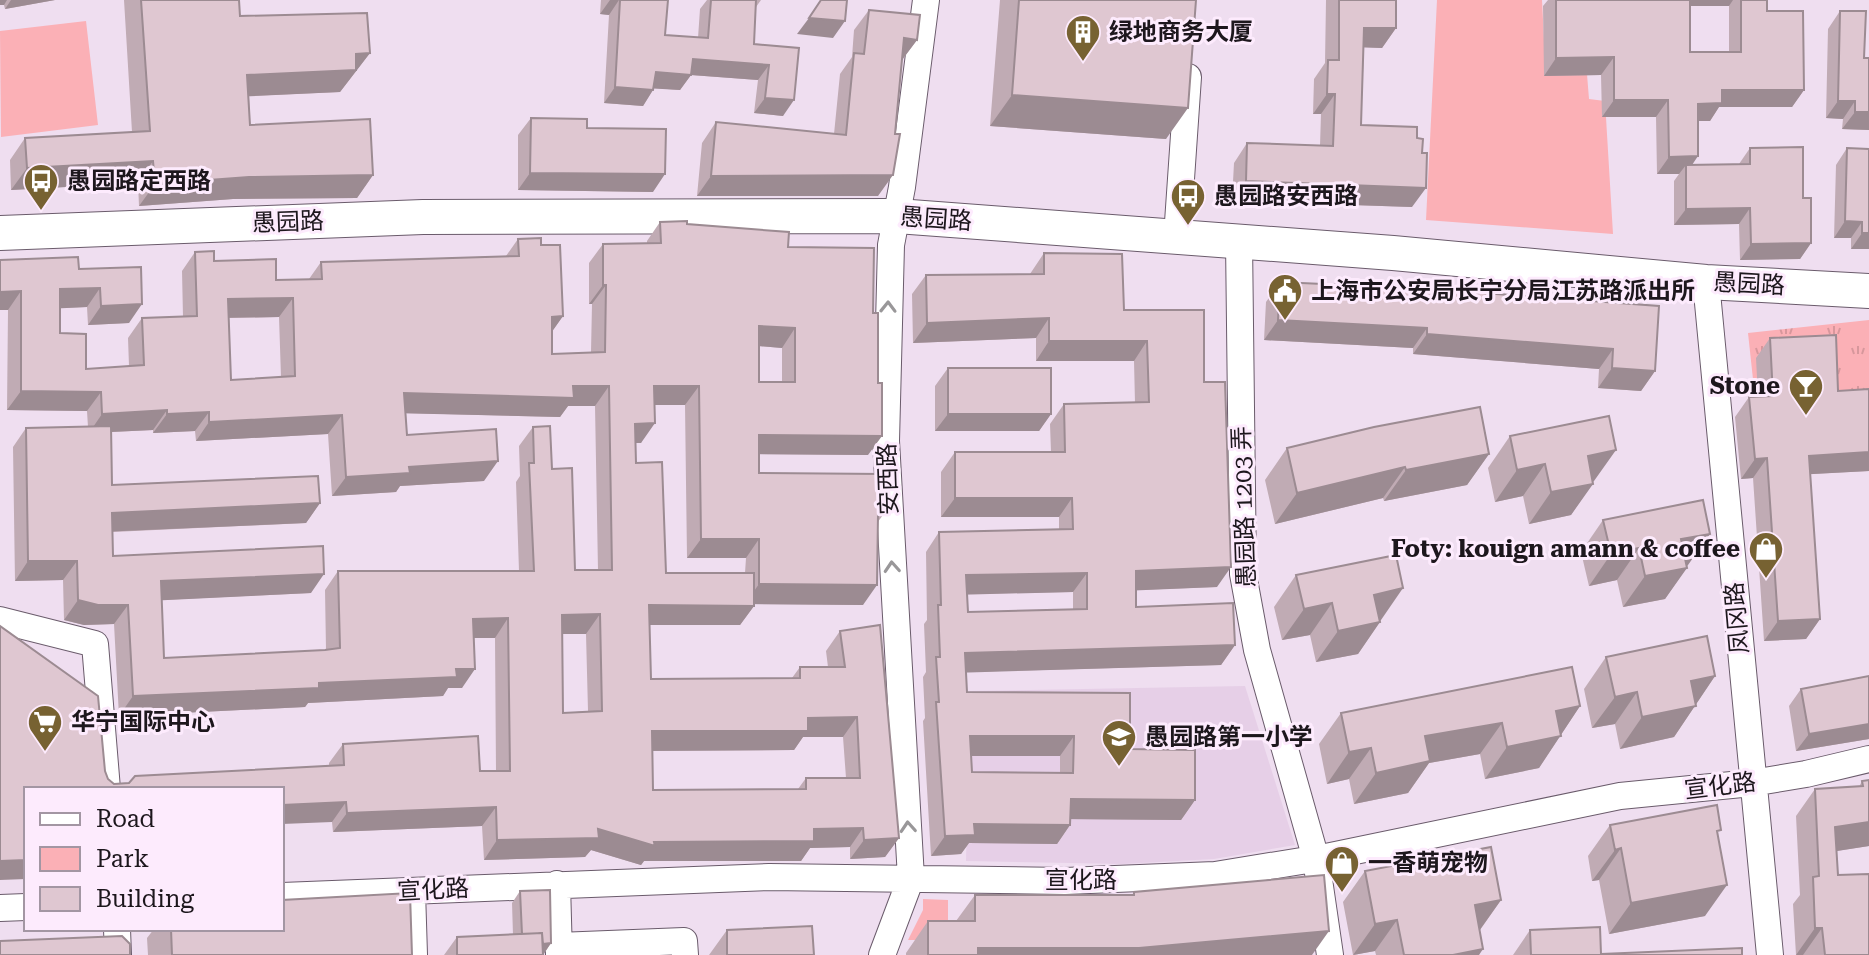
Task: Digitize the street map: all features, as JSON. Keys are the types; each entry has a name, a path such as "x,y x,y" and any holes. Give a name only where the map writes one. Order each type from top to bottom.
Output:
{"main road":[{"name":"愚园路","path":"0,233 423,217 897,216 1239,241 1706,282 1869,291"}],"street":[{"name":"安西路","path":"882,955 911,878 886,441 891,245 926,0"},
{"path":"1177,237 1190,47"},
{"name":"愚园路 1203 弄","path":"1239,241 1243,574 1257,650 1316,859 1330,955"},
{"name":"凤冈路","path":"1706,282 1770,955"},
{"path":"0,620 95,644 107,787"},
{"name":"宣化路","path":"284,896 769,877 1126,880 1215,875 1316,859 1620,796 1752,783 1869,759"},
{"path":"557,884 558,951 684,941 685,955"},
{"path":"412,891 414,955"},
{"path":"0,908 24,907"},
{"path":"117,931 118,955"}],"shaded area":[{"name":"愚园路第一小学","path":"1245,686 1295,845 1214,859 1122,864 966,861 970,691"}],"green space":[{"path":"1437,0 1542,0 1545,59 1586,62 1589,99 1605,101 1613,234 1426,220"},
{"path":"86,21 98,125 1,137 0,31"},
{"path":"1869,320 1869,395 1756,407 1748,333"},
{"path":"923,899 948,900 948,940 908,940 923,910"}],"building":[{"path":"141,0 239,0 240,16 367,13 370,53 356,54 356,70 247,75 250,125 370,119 373,175 249,177 155,184 153,161 27,168 25,138 150,131"},
{"path":"620,0 668,0 665,35 708,38 711,0 756,0 754,44 799,48 794,100 765,98 769,65 693,59 691,75 656,72 653,90 615,87"},
{"path":"821,0 847,0 845,21 809,18"},
{"name":"绿地商务大厦","path":"1019,0 1196,0 1188,108 1012,95"},
{"path":"1339,0 1396,0 1396,28 1364,28 1361,125 1417,127 1417,138 1423,139 1422,153 1427,153 1426,188 1246,181 1247,143 1333,146 1335,94 1327,94 1328,60 1339,60"},
{"path":"1556,0 1690,0 1690,52 1741,52 1741,0 1767,0 1767,11 1803,11 1804,90 1722,90 1722,103 1698,104 1698,156 1669,157 1668,100 1614,100 1614,57 1556,58"},
{"path":"869,10 920,15 917,40 904,38 895,134 900,134 893,175 711,176 716,122 846,135 854,53 864,54"},
{"path":"1840,11 1866,11 1864,58 1869,58 1869,112 1855,112 1855,101 1838,101"},
{"path":"531,118 587,119 587,128 666,129 665,174 530,173"},
{"path":"1803,147 1803,198 1811,198 1811,243 1751,244 1750,208 1686,209 1686,165 1750,164 1750,148"},
{"path":"1847,148 1869,149 1869,233 1862,233 1862,222 1845,221"},
{"path":"687,221 687,224 789,232 788,247 874,248 873,313 878,313 882,436 759,435 759,473 884,474 883,515 878,515 877,585 759,584 759,539 701,539 699,386 654,386 655,423 635,424 636,463 662,462 666,573 754,573 754,606 649,605 651,679 800,678 800,667 845,667 840,631 880,625 899,838 864,840 863,828 814,829 814,841 654,842 655,846 598,829 599,838 497,840 496,807 347,813 346,802 284,805 284,787 24,787 24,860 0,861 0,626 98,696 105,771 114,784 129,783 135,776 344,765 343,744 478,736 480,771 510,771 508,618 473,619 475,669 456,669 457,677 319,683 319,688 133,696 128,605 98,605 78,600 77,561 28,561 26,428 111,426 112,485 318,476 320,503 112,513 113,556 323,546 324,574 161,581 164,658 340,648 338,571 534,571 529,463 534,463 533,427 550,426 552,469 572,468 575,570 612,570 609,386 573,386 574,398 404,393 407,435 496,429 498,461 409,467 410,473 346,477 342,415 209,422 209,412 167,414 167,410 102,414 101,392 21,391 21,291 0,292 0,260 78,257 79,269 141,267 142,304 101,306 100,288 60,289 60,333 86,334 86,369 144,365 142,318 197,316 195,252 214,251 214,261 276,259 276,280 322,279 321,262 519,256 518,239 541,238 541,245 560,245 563,316 552,317 552,354 605,352 603,244 661,243 660,222","holes":["293,298 295,376 231,380 228,299","759,326 795,328 795,382 759,382","600,614 602,711 563,713 562,615","857,717 860,778 806,778 806,789 653,790 652,731 808,731 808,718"]},
{"path":"1044,253 1122,254 1124,310 1204,310 1204,382 1225,382 1231,567 1136,571 1136,607 1233,603 1235,645 965,653 967,692 1130,693 1130,749 1195,750 1195,800 1071,799 1070,825 974,824 975,835 945,836 936,702 939,702 936,657 940,657 938,605 941,605 939,532 1073,529 1072,498 955,498 955,452 1065,452 1064,404 1149,402 1147,341 1049,341 1049,318 927,323 926,275 1044,274","holes":["1087,573 1087,609 968,612 966,575","970,736 1074,736 1073,773 972,772"]},
{"path":"1280,282 1430,289 1659,306 1655,371 1612,368 1613,349 1427,334 1427,328 1278,320"},
{"path":"1836,335 1838,391 1869,389 1869,452 1809,456 1820,619 1778,621 1767,458 1755,459 1749,397 1773,396 1770,338"},
{"path":"948,368 1051,368 1051,414 948,414"},
{"path":"1480,407 1489,454 1406,470 1405,467 1297,493 1287,448 1374,427"},
{"path":"1609,416 1616,450 1588,456 1593,484 1551,492 1545,464 1517,470 1510,436"},
{"path":"1703,500 1710,534 1681,539 1687,568 1645,576 1639,548 1611,554 1603,520"},
{"path":"1396,555 1403,588 1374,595 1380,622 1338,631 1332,603 1304,609 1296,575"},
{"path":"1707,636 1715,676 1691,681 1696,706 1642,717 1637,692 1615,697 1606,657"},
{"path":"1572,667 1580,706 1556,711 1561,736 1507,747 1502,723 1425,736 1430,761 1376,773 1371,748 1349,752 1341,713"},
{"path":"1869,676 1869,724 1809,734 1801,689"},
{"path":"1869,780 1869,822 1835,827 1838,875 1869,874 1869,955 1825,955 1822,928 1815,928 1813,877 1819,876 1815,789 1863,786 1862,781"},
{"path":"1717,805 1721,830 1717,831 1727,885 1631,903 1621,848 1615,850 1610,825"},
{"path":"1491,847 1501,900 1475,905 1483,949 1453,955 1404,955 1397,920 1375,924 1365,871"},
{"path":"1324,875 1329,931 1139,948 978,948 978,955 928,955 928,921 975,921 975,895 1134,895 1134,892"},
{"path":"550,890 551,943 543,944 542,933 522,934 520,891"},
{"path":"410,893 412,955 172,955 171,931 284,931 284,900"},
{"path":"812,926 814,955 727,955 727,930"},
{"path":"1600,927 1601,954 1742,948 1742,955 1531,955 1530,930"},
{"path":"542,933 543,955 457,955 457,937"},
{"path":"122,936 130,944 130,955 0,955 0,941"}],"place":[{"name":"绿地商务大厦","path":"1083,63"},
{"name":"愚园路定西路","path":"41,212"},
{"name":"愚园路安西路","path":"1188,227"},
{"name":"上海市公安局长宁分局江苏路派出所","path":"1285,322"},
{"name":"Stone","path":"1806,417"},
{"name":"Foty: kouign amann & coffee","path":"1766,580"},
{"name":"华宁国际中心","path":"45,753"},
{"name":"愚园路第一小学","path":"1119,768"},
{"name":"一香萌宠物","path":"1342,894"}]}
